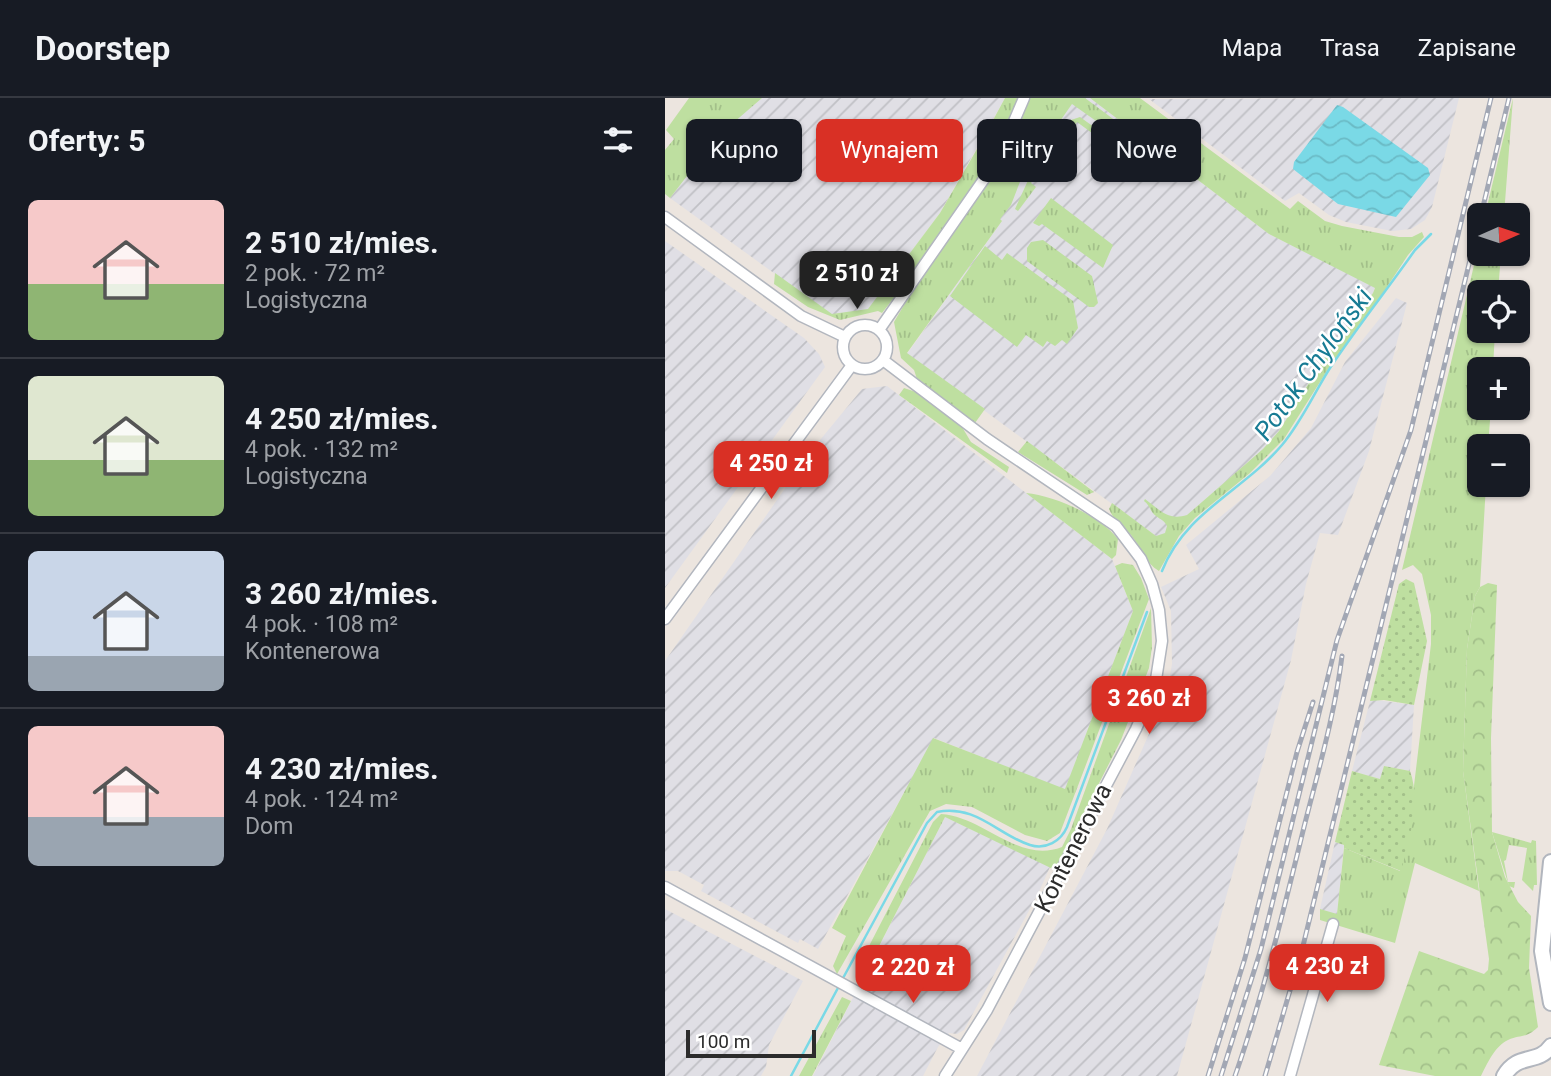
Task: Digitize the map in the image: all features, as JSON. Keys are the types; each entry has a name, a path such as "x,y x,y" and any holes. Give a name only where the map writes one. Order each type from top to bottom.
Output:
{"street":[{"path":"879,330 992,168 1024,98"},
{"path":"665,217 801,316 845,337"},
{"path":"870,325 879,330 887,346 883,360 877,366 866,369 852,365 843,354 845,337 858,326 870,325"},
{"name":"Kontenerowa","path":"883,360 987,439 1116,526 1141,559 1150,580 1162,627 1158,674 1146,708 1041,912 987,1010 945,1076"},
{"path":"665,619 852,365"},
{"path":"1551,862 1543,965 1551,1003"},
{"path":"665,887 963,1049"},
{"path":"1290,1076 1333,924"},
{"path":"1504,1076 1519,1060 1541,1056 1551,1046"}],"shaded area":[{"path":"761,98 1005,98 993,119 977,119 977,148 963,172 963,119 816,119 816,182 958,182 940,213 868,310 832,315 670,198 686,177 686,182 802,182 802,119 737,119"},
{"path":"1076,98 1090,98 1118,119 1091,119 1091,182 1201,182 1269,234 1375,287 1327,354 1279,431 1263,449 1160,539 907,354 1002,221 988,209 1012,182 1077,182 1077,119 1061,119"},
{"path":"1459,98 1432,207 1425,220 1411,229 1392,231 1346,222 1329,215 1299,193 1285,201 1201,138 1201,119 1176,119 1149,99"},
{"path":"665,241 804,338 819,354 825,367 665,588"},
{"path":"1396,298 1407,303 1369,451 1338,535 1320,533 1306,584 1291,660 1177,1076 977,1076 1107,829 1167,693 1172,664 1171,611 1161,587 1199,569 1186,545 1270,476 1311,428 1345,362"},
{"path":"887,386 1112,559 1133,611 1065,790 934,738 818,949 800,939 798,943 701,891 704,885 678,871 665,871 665,661 811,451 862,389"},
{"path":"1370,701 1414,705 1410,771 1384,766 1380,779 1352,771"},
{"path":"945,817 1050,867 1038,894 964,1030 957,1034 949,1033 938,1047 923,1076 813,1076"},
{"path":"1335,842 1344,845 1337,915 1320,909"},
{"path":"665,909 803,981 769,1045 766,1067 761,1076 665,1076"}],"green space":[{"path":"689,98 762,98 738,119 686,119 686,177 670,198 665,194 665,150 674,139 666,130"},
{"path":"1005,98 1020,98 1010,119 994,119"},
{"path":"1029,98 1085,98 1113,119 1093,119 1072,104 1062,119 1020,119"},
{"path":"1090,98 1140,98 1168,119 1118,119"},
{"path":"1513,98 1505,203 1488,203"},
{"path":"1080,117 1091,125 1091,132 1077,122 1077,119 1074,119"},
{"path":"1201,143 1290,209 1298,201 1325,221 1342,226 1399,237 1412,237 1422,232 1424,237 1408,255 1332,363 1284,439 1250,473 1195,518 1179,536 1159,571 1150,564 1131,535 1113,517 1109,509 1112,503 1156,536 1165,533 1166,524 1152,513 1145,499 1169,515 1187,515 1263,449 1279,431 1327,354 1375,288 1269,234 1201,182"},
{"path":"977,149 977,182 921,263 882,313 878,311 840,320 808,307 774,284 775,273 832,314 868,309 940,213 958,182 963,182 963,173"},
{"path":"989,182 1020,182 1011,205 1000,219 1002,221 907,353 985,409 975,423 917,379 914,370 901,358 894,322 920,278"},
{"path":"1027,182 1032,182 1036,187 1018,211 1015,209"},
{"path":"1051,198 1113,245 1103,268 1042,224 1039,226 1033,223"},
{"path":"1043,240 1092,276 1098,303 1094,307 1089,307 1027,261 1027,248 1031,242"},
{"path":"985,246 1002,260 1007,253 1073,301 1078,328 1067,344 1062,340 1055,346 1047,341 1043,347 1026,335 1017,347 950,296"},
{"path":"1474,266 1500,266 1499,280 1470,280"},
{"path":"1467,295 1467,343 1494,343 1494,357 1467,357 1467,420 1490,420 1489,434 1467,434 1467,497 1485,497 1480,587 1475,596 1467,649 1463,771 1479,891 1415,863 1395,943 1320,920 1320,909 1337,914 1344,848 1400,871 1413,794 1431,644 1431,615 1422,574 1413,565 1402,570"},
{"path":"904,388 916,392 962,427 971,442 1009,467 1007,473 899,395"},
{"path":"1027,441 1094,492 1087,495 1018,452"},
{"path":"1026,493 1051,498 1089,515 1118,539 1116,555 1112,559"},
{"path":"1122,563 1133,565 1149,599 1060,833 1047,841 1025,835 972,807 946,804 930,811 837,974 833,966 846,936 832,928 933,738 1065,789 1133,611 1115,566"},
{"path":"1406,579 1414,583 1427,641 1414,705 1384,700 1370,701 1399,584"},
{"path":"1488,583 1497,585 1491,738 1492,832 1505,877 1518,902 1531,916 1529,968 1538,1027 1499,1046 1481,1076 1435,1076 1379,1065 1419,951 1484,974 1488,970 1489,959 1463,771 1467,649 1475,596 1480,587"},
{"path":"1151,608 1152,647 1149,668 1121,740 1055,870 945,817 876,952 868,948 933,822 941,814 972,823 1016,845 1046,851 1062,847 1071,829"},
{"path":"1384,766 1410,771 1413,783 1413,821 1401,871 1335,842 1352,771 1380,779"},
{"path":"1492,832 1531,843 1532,840 1536,841 1537,885 1534,885 1533,891 1522,880 1527,848 1509,845 1504,861 1508,882 1515,882 1514,888 1509,886"},
{"path":"842,997 851,1001 812,1076 799,1076"}],"water":[{"path":"1337,105 1428,168 1430,175 1396,217 1338,204 1293,169 1294,162"}],"waterway":[{"name":"Potok Chyloński","path":"1162,571 1172,551 1200,517 1267,461 1282,445 1351,338 1415,250 1431,234"},
{"name":"Potok Chyloński","path":"842,980 927,823 937,812 963,812 975,816 1030,845 1047,845 1061,836 1067,827 1147,612"},
{"name":"Potok Chyloński","path":"791,1076 839,986"}],"railway":[{"path":"1221,1076 1261,949 1337,640 1411,430 1491,98"},
{"path":"1484,203 1509,98"},
{"path":"1265,1076 1303,946 1469,266"},
{"path":"1235,1076 1281,919 1326,740 1342,656"},
{"path":"1208,1076 1245,958 1297,752 1313,702"}]}
